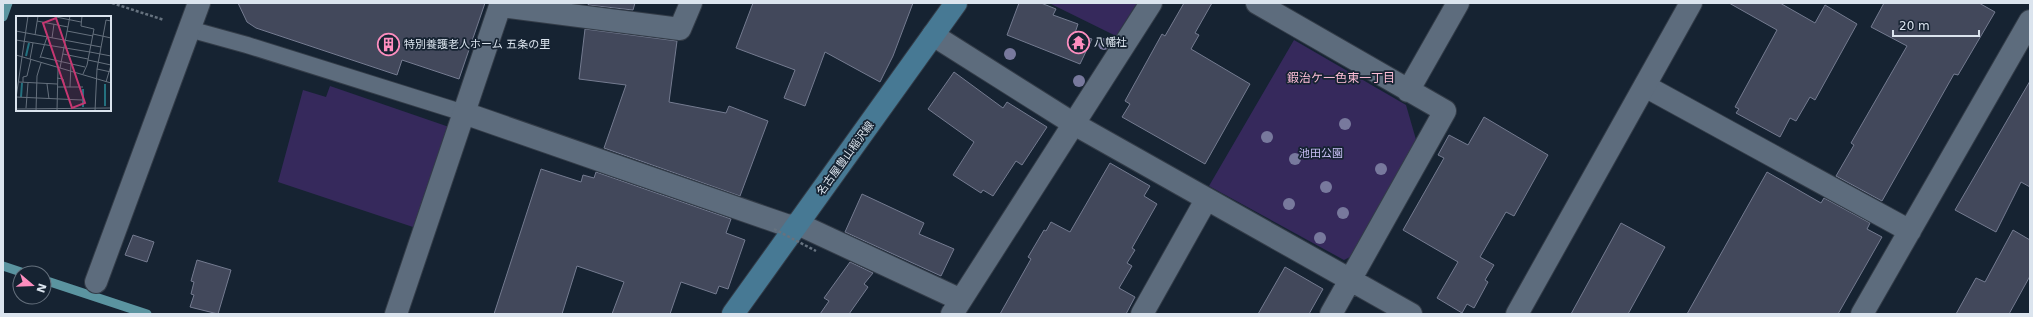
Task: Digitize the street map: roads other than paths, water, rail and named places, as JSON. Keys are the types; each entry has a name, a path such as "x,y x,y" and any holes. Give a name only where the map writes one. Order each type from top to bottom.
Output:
{"main road":[{"name":"名古屋豊山稲沢線","path":"733,314 956,3"}],"street":[{"path":"96,282 199,3"},
{"path":"396,314 501,4 680,29 691,3"},
{"path":"464,113 789,226 798,224 956,307 1151,3"},
{"path":"1257,3 1445,111 1331,314"},
{"path":"1408,91 1458,3"},
{"path":"1517,314 1691,3"},
{"path":"1862,314 2030,22"},
{"path":"933,35 1074,124 1206,200 1411,314"},
{"path":"1645,86 1910,231"},
{"path":"1142,314 1206,200"}],"lane":[{"path":"189,29 247,44 464,113"}],"waterway":[{"path":"3,17 8,3"},
{"path":"3,266 12,269"},
{"path":"52,283 147,314"}],"place":[{"name":"八幡社","path":"1078,42"},
{"name":"特別養護老人ホーム 五条の里","path":"388,44"}],"district":[{"name":"鍜治ケ一色東一丁目","path":"1341,78"}],"park label":[{"name":"池田公園","path":"1321,153"}]}
